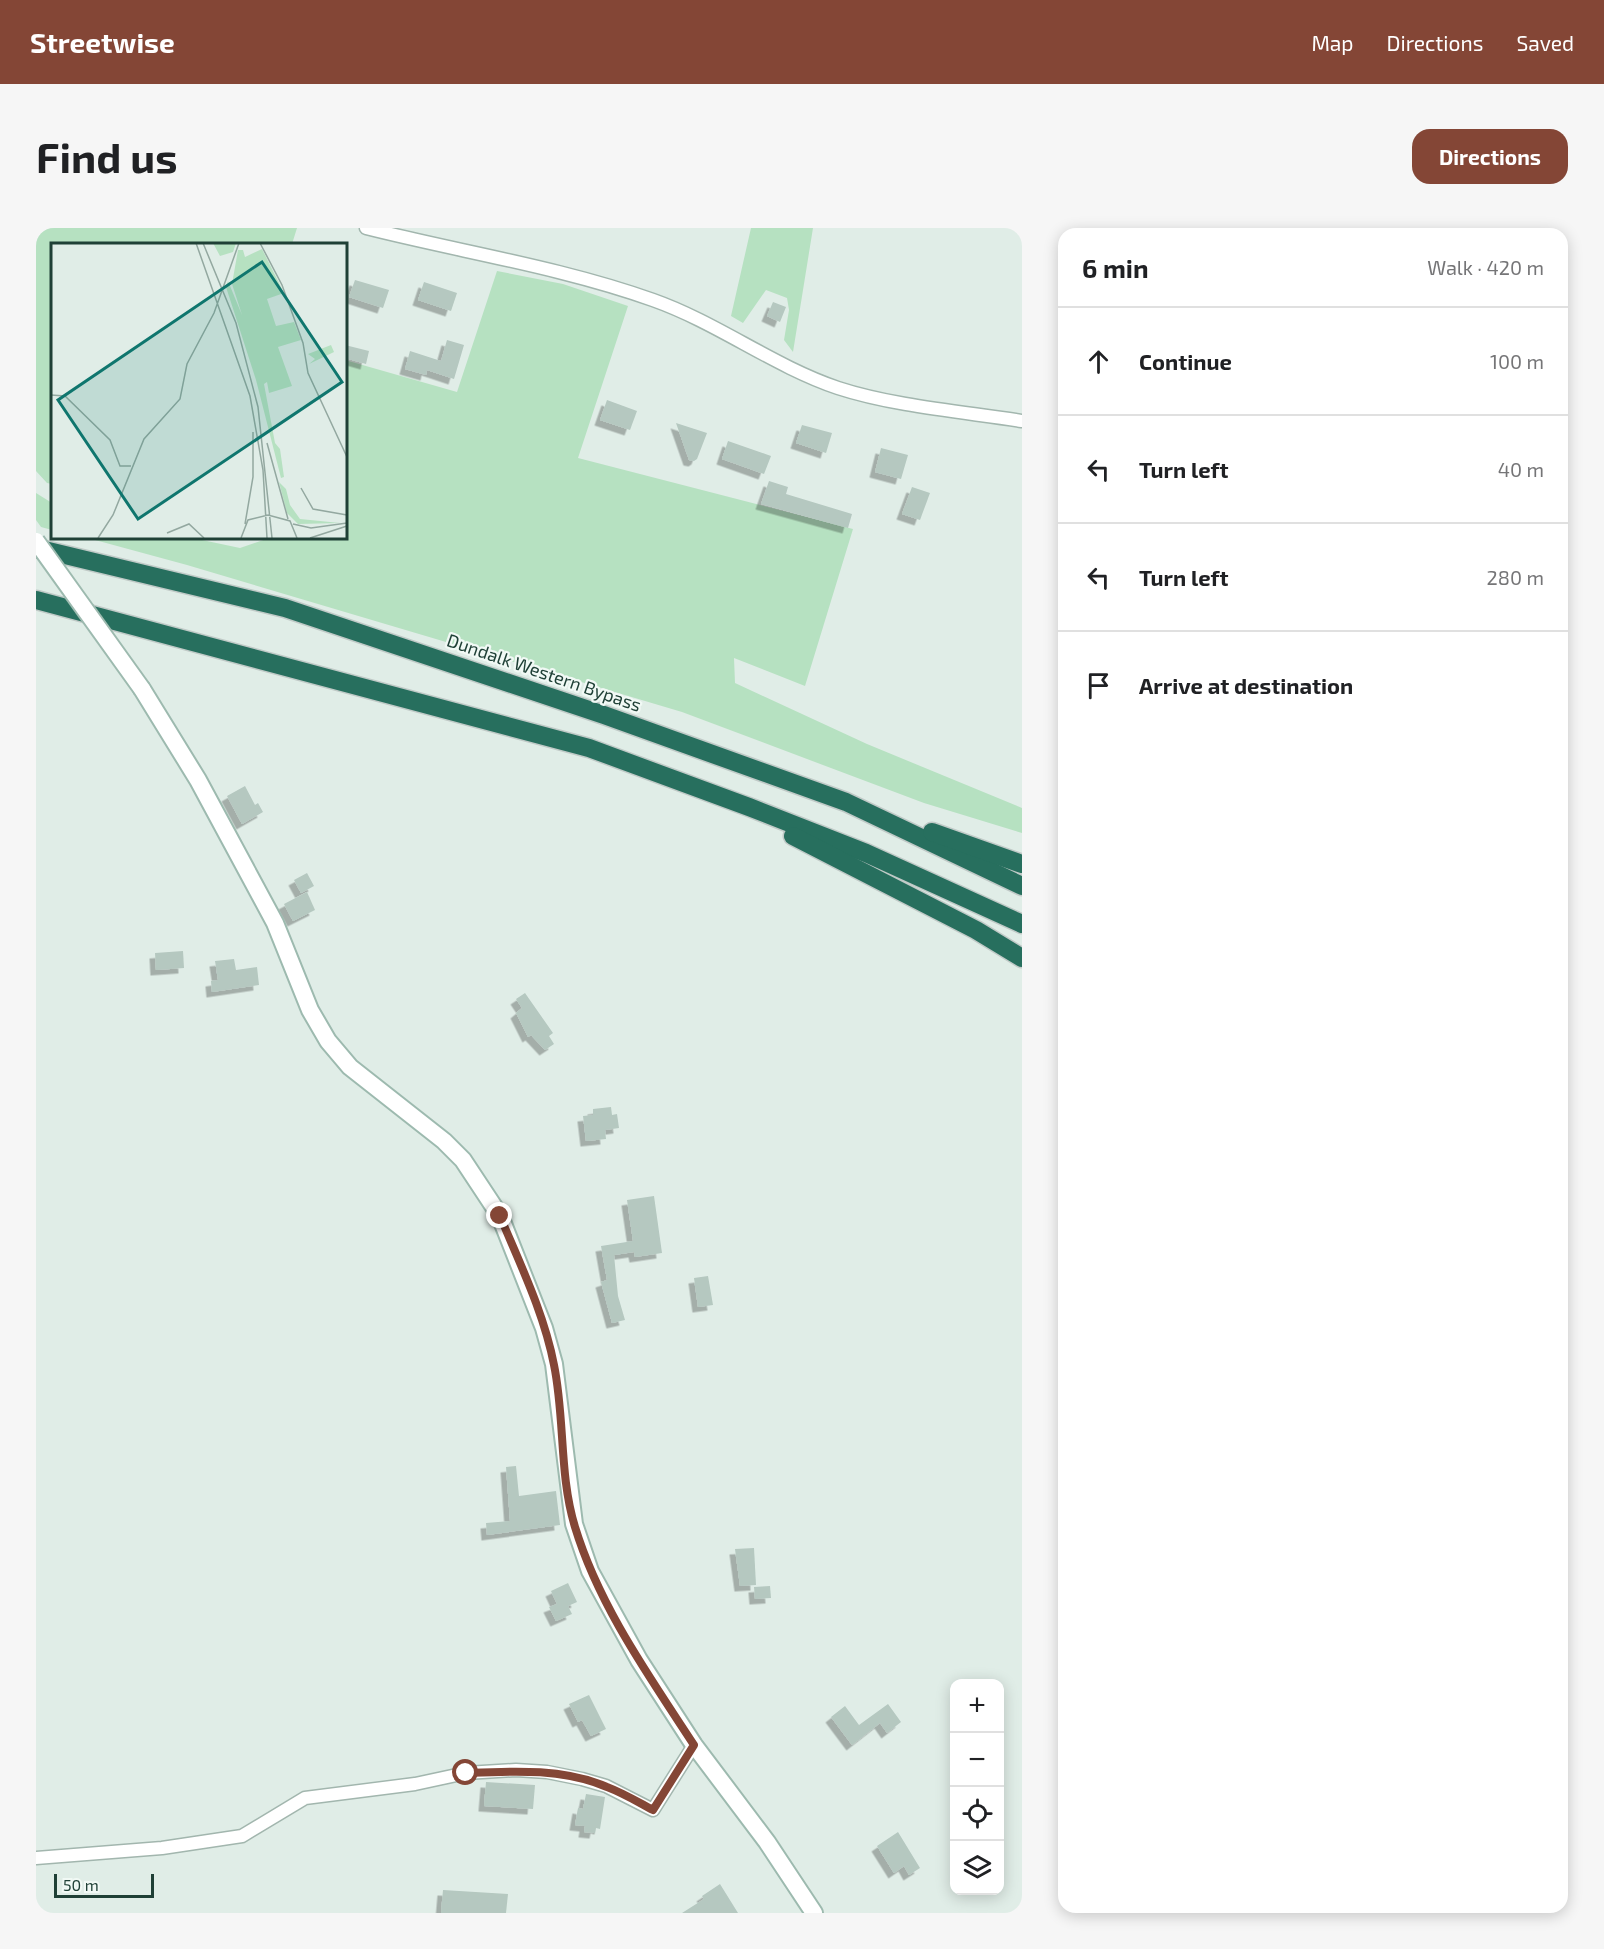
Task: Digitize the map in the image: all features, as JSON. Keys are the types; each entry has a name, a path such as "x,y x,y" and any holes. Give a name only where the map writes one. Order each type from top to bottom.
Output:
{"highway":[{"name":"Dundalk Western Bypass","path":"36,548 285,608 615,718 846,801 1022,886"},
{"path":"36,600 589,748 749,807 866,854 1022,924"},
{"path":"846,801 1022,864"},
{"path":"749,807 794,837 976,930 1022,958"}],"street":[{"path":"366,228 502,259 652,300 704,320 807,375 840,388 929,406 1022,421"},
{"path":"36,541 142,689 198,780 275,923 310,1010 328,1041 350,1068 444,1141 463,1160 500,1216 544,1328 554,1364 574,1524 590,1571 639,1660 694,1745 767,1842 813,1913"},
{"path":"36,1858 162,1848 242,1836 305,1798 415,1784 466,1773 516,1770 547,1772 606,1786 653,1810 694,1745"}],"green space":[{"path":"36,228 297,228 292,243 51,243 51,484 47,483 36,471"},
{"path":"751,228 813,228 793,352 784,340 789,310 787,298 766,290 743,323 731,316"},
{"path":"497,271 563,284 628,306 578,458 853,529 805,686 734,658 735,683 867,744 1022,808 1022,833 924,803 682,712 187,565 88,538 193,538 240,548 269,538 346,538 346,360 457,392"},
{"path":"36,493 51,502 51,530 41,527 36,520"}],"building":[{"path":"355,280 389,290 383,308 349,297"},
{"path":"424,282 457,293 451,311 418,300"},
{"path":"773,302 786,307 780,322 767,316"},
{"path":"447,340 464,345 454,379 427,370 426,375 405,369 410,351 441,361"},
{"path":"346,345 369,351 366,364 346,358"},
{"path":"607,400 637,411 630,430 600,420"},
{"path":"676,423 707,433 697,459 694,461 689,460"},
{"path":"802,425 832,433 826,453 796,443"},
{"path":"728,441 771,456 764,474 722,459"},
{"path":"881,448 908,455 901,479 875,472"},
{"path":"769,481 788,487 786,494 852,514 848,528 761,504"},
{"path":"912,487 930,493 920,520 902,514"},
{"path":"245,786 255,805 258,803 263,812 242,824 227,796"},
{"path":"307,873 314,886 301,893 294,880"},
{"path":"307,892 315,910 293,921 284,904"},
{"path":"183,951 184,968 156,970 155,953"},
{"path":"234,959 236,970 257,967 259,985 212,992 211,981 218,980 215,961"},
{"path":"525,993 553,1033 549,1036 554,1044 545,1050 531,1035 528,1037 516,1013 522,1008 516,999"},
{"path":"611,1107 612,1115 617,1114 619,1128 605,1130 606,1139 586,1141 583,1116 593,1115 593,1109"},
{"path":"654,1196 662,1253 635,1257 634,1252 614,1255 618,1296 625,1320 612,1323 601,1282 607,1280 601,1246 633,1241 627,1200"},
{"path":"708,1276 713,1305 698,1307 694,1278"},
{"path":"516,1466 519,1496 556,1491 560,1525 487,1535 486,1523 510,1521 506,1467"},
{"path":"754,1548 756,1585 740,1586 735,1549"},
{"path":"568,1583 577,1602 568,1606 572,1614 556,1621 549,1607 557,1604 551,1591"},
{"path":"770,1586 771,1598 755,1599 754,1587"},
{"path":"589,1695 606,1729 591,1736 582,1720 578,1722 569,1704"},
{"path":"888,1704 901,1722 887,1733 880,1723 852,1745 831,1717 845,1706 859,1725"},
{"path":"486,1782 535,1785 533,1809 484,1806"},
{"path":"586,1794 605,1797 600,1829 596,1828 595,1833 584,1832 585,1826 575,1825 578,1808 583,1809"},
{"path":"898,1832 920,1868 909,1875 904,1866 894,1873 877,1846"},
{"path":"720,1884 738,1913 682,1913 704,1899 702,1896"},
{"path":"443,1890 508,1894 506,1913 441,1913"}],"route":[{"path":"466,1773 516,1770 547,1772 606,1786 653,1810 674,1773 694,1745 639,1660 590,1571 574,1524 554,1364 544,1328 500,1216"}]}
